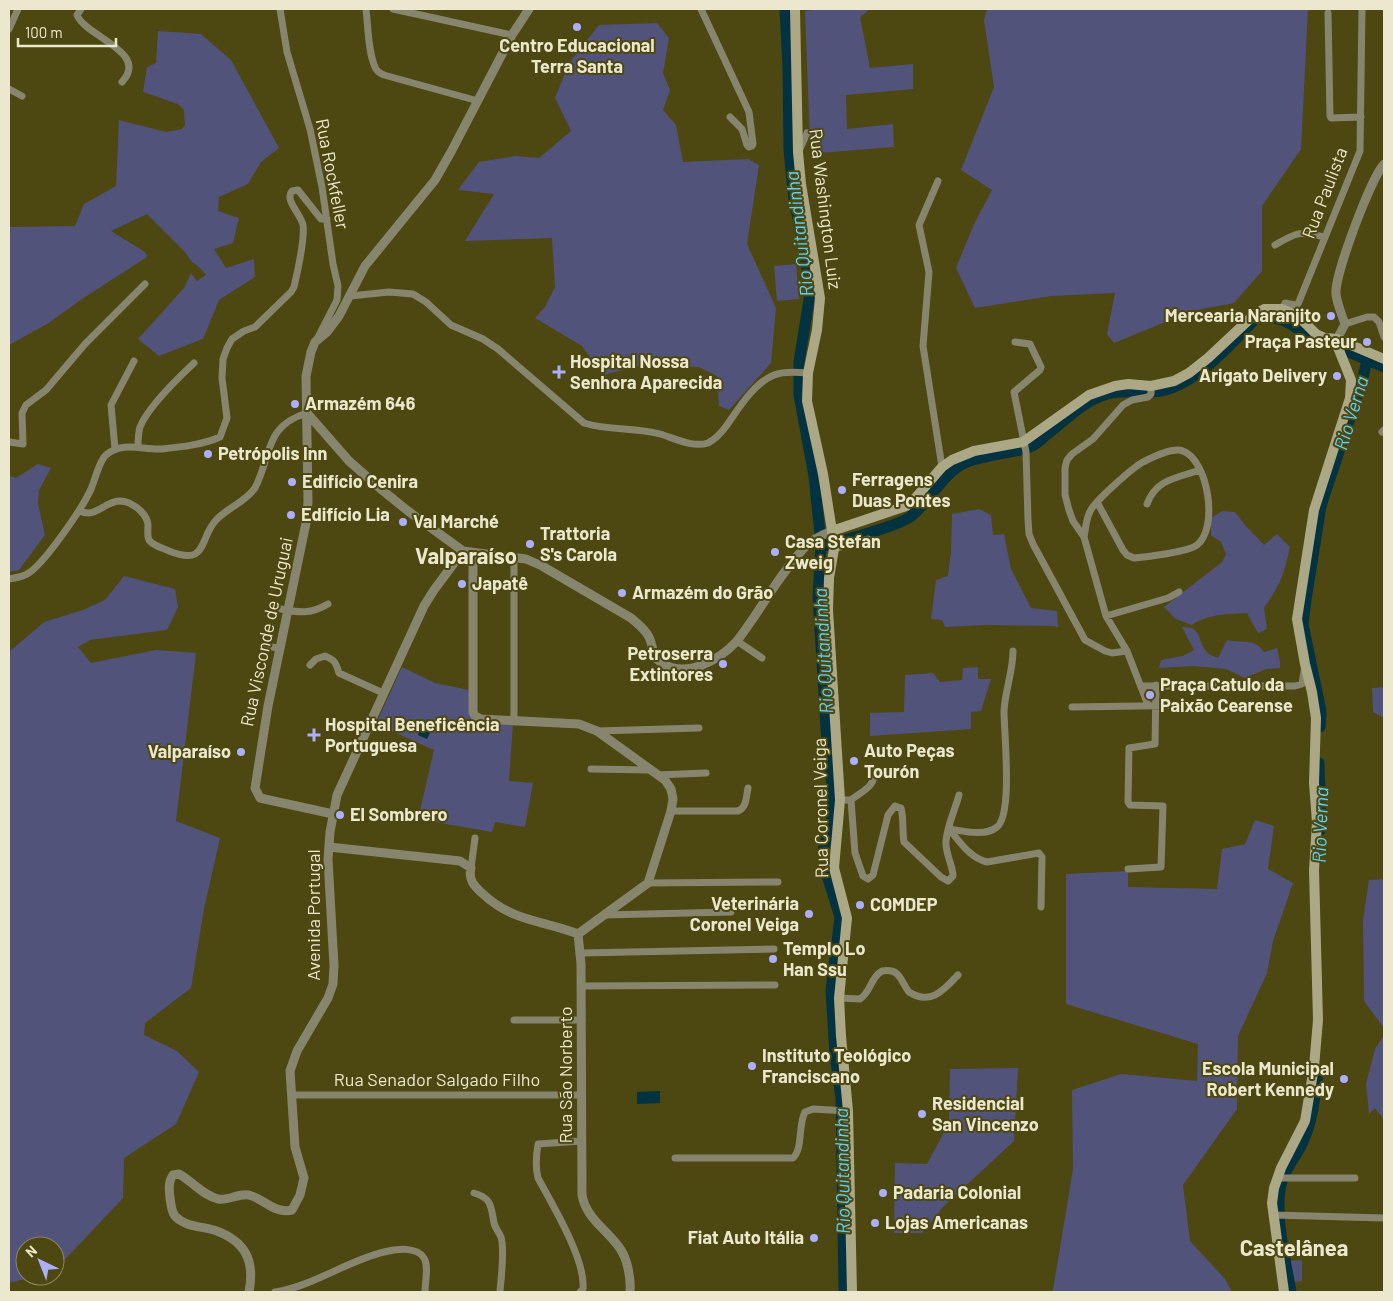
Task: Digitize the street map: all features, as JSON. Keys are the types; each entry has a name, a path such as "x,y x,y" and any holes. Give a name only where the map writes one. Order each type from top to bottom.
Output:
{"main road":[{"name":"Rua Washington Luiz","path":"795,9 798,152 801,184 820,298 817,330 808,372 807,402 823,474 832,531"},
{"path":"832,531 906,506 912,502 942,467 952,460 974,452 1025,447 1089,395 1115,386 1128,384 1151,390 1174,381 1189,373 1208,358 1255,314 1264,309 1282,309 1298,316 1316,334 1325,338 1337,339 1384,359"},
{"path":"1284,1292 1272,1203 1278,1178 1304,1121 1314,1067 1318,1020 1314,870 1317,822 1314,782 1316,718 1297,619 1314,510 1347,410 1352,388 1351,380 1337,345 1337,339"},
{"name":"Rua Coronel Veiga","path":"832,531 834,549 829,578 828,610 846,800 834,868 847,918 839,998 848,1111 852,1292"}],"street":[{"path":"9,29 18,9"},
{"path":"81,9 77,15 81,22 93,34 121,51 127,58 127,77 122,82"},
{"name":"Rua Rockfeller","path":"280,9 287,52 310,129 327,219 338,294 315,342"},
{"path":"366,9 372,58 375,68 379,72 478,101"},
{"path":"392,9 512,35"},
{"path":"315,342 333,324 365,266 434,180 512,35 529,9"},
{"path":"701,9 749,112 752,126 752,146 747,145 742,129 730,117"},
{"name":"Rua Paulista","path":"1282,309 1285,303 1298,304 1360,151 1362,9"},
{"path":"1328,13 1330,116 1331,118 1361,117"},
{"path":"9,89 22,96"},
{"path":"798,152 807,133"},
{"path":"1345,324 1336,295 1337,286 1360,214 1376,174 1384,164"},
{"path":"938,181 919,225 929,272 923,346 942,467"},
{"path":"9,579 26,574 32,570 80,511 103,458 115,449 138,447 159,449 201,443 220,436 227,418 222,378 226,348 236,336 256,327 294,287 304,231 299,214 290,199 290,193 298,190 321,219 327,219"},
{"path":"1275,245 1294,234 1304,232 1324,237"},
{"path":"9,442 23,444 22,412 26,405 46,390 85,344 145,284"},
{"path":"350,296 389,292 413,294 426,302 451,325 482,339 498,349 584,423 593,426 659,434 689,443 703,444 719,436 756,388 774,375 808,372"},
{"path":"1337,339 1345,324 1366,317 1374,317 1380,322 1384,337"},
{"name":"Rua Visconde de Uruguai","path":"315,342 306,376 307,512 304,539 284,610 255,788 260,798 333,814"},
{"path":"1015,342 1030,344 1041,367 1040,370 1014,392 1025,447 1029,534 1085,640 1112,653 1127,651"},
{"path":"115,449 111,405 134,361"},
{"path":"138,447 138,434 141,425 161,398 194,363"},
{"path":"1151,390 1148,397 1132,400 1123,405 1093,438 1072,454 1067,460 1065,468 1066,503 1073,521 1084,536 1106,616 1127,651 1141,686 1152,705"},
{"path":"80,511 92,514 112,501 121,500 132,504 146,516 148,539 153,544 182,556 198,552 217,519 250,496 256,488 278,429 292,418 307,413 349,460 408,511 462,551 526,559 542,566 631,618 643,628 650,639 654,655 660,662 668,667 690,669 706,664 721,655 737,641 788,567 814,539 832,531"},
{"path":"1084,536 1088,514 1097,502 1143,462 1170,451 1181,450 1188,454 1200,470 1209,497 1208,526 1204,537 1196,546 1187,550 1138,557 1127,556 1097,502"},
{"path":"1147,504 1150,495 1158,485 1200,470"},
{"path":"834,549 868,538"},
{"name":"Avenida Portugal","path":"249,1292 252,1268 249,1259 237,1241 214,1230 185,1223 174,1215 171,1205 169,1181 172,1176 179,1174 202,1191 219,1199 246,1195 255,1198 269,1207 281,1210 292,1210 300,1195 304,1178 295,1147 290,1071 297,1051 328,998 332,984 334,966 329,847 337,795 424,606 462,551"},
{"path":"473,553 473,712 475,716 481,719 579,724 597,731 665,780 671,789 673,799 671,811 648,882 578,934 504,911 481,893 471,882 469,875 475,838"},
{"path":"514,557 514,720"},
{"path":"1106,616 1168,598 1179,592"},
{"path":"284,610 313,611 328,604"},
{"path":"737,641 762,658"},
{"path":"265,646 279,648"},
{"path":"949,829 982,832 992,830 1002,820 1005,808 1007,750 1004,712 1014,651"},
{"path":"310,665 316,659 325,656 334,660 339,673 383,693"},
{"path":"1141,686 1295,686 1302,684 1305,664"},
{"path":"1128,869 1160,868 1161,866 1163,806 1130,805 1128,802 1129,750 1131,747 1155,744 1152,705 1156,685"},
{"path":"1072,707 1207,705"},
{"path":"597,731 699,728"},
{"path":"591,770 653,773 706,772"},
{"path":"876,770 875,779 872,784 846,800 855,853 865,878 871,878 873,875 888,815 895,806 900,808 902,812 904,842 941,877 948,880 953,876 946,842 960,796"},
{"path":"671,811 738,811 743,809 745,805 748,788"},
{"path":"949,829 971,854 987,862 1040,853 1042,857 1041,907"},
{"path":"329,847 460,861 470,868"},
{"path":"648,882 778,882"},
{"path":"604,915 731,912"},
{"name":"Rua São Norberto","path":"578,934 581,952 583,1202 589,1214 622,1251 630,1283 630,1292"},
{"path":"581,952 774,949"},
{"path":"839,998 860,999 868,992 874,978 882,971 892,971 898,974 909,992 926,998 939,994 958,975"},
{"path":"581,986 774,985"},
{"path":"514,1020 582,1020"},
{"name":"Rua Senador Salgado Filho","path":"292,1095 582,1095"},
{"path":"675,1158 793,1158 798,1152 800,1128 805,1112 813,1110 848,1111"},
{"path":"582,1141 538,1144 536,1168 538,1178 575,1252 584,1283 582,1291"},
{"path":"1278,1178 1355,1178"},
{"path":"474,1193 485,1198 492,1208 494,1226 500,1236 502,1258 500,1292"},
{"path":"1273,1215 1384,1218"},
{"path":"275,1292 298,1286 384,1252 406,1249 420,1254 426,1262 425,1292"}],"shaded area":[{"path":"870,9 860,17 870,68 913,64 913,89 846,95 847,129 893,124 894,147 818,153 810,142 805,11"},
{"path":"987,9 1308,9 1301,149 1262,206 1262,271 1234,303 1192,311 1114,343 1107,334 1115,293 1051,296 975,308 956,268 974,224 992,190 961,170 994,87 984,20"},
{"path":"657,23 669,38 663,73 670,90 663,110 676,125 683,162 748,159 759,165 747,244 776,308 771,363 729,410 719,406 717,376 699,367 643,365 603,375 582,346 535,318 545,307 555,287 552,238 465,241 494,194 458,190 479,162 516,156 539,158 571,131 555,98 569,63 599,25"},
{"path":"158,31 201,34 231,60 279,148 261,162 248,184 219,197 218,211 239,218 233,243 214,249 226,268 254,259 255,277 219,300 203,339 159,356 138,339 184,288 191,273 197,281 206,275 147,214 111,231 145,252 147,256 144,259 47,324 9,345 9,227 75,226 84,204 116,186 119,120 166,132 182,129 185,125 184,110 178,104 143,92 147,67 156,63"},
{"path":"796,264 799,299 777,301 774,266"},
{"path":"38,464 51,468 39,490 38,504 45,535 19,570 9,572 9,476 16,478"},
{"path":"979,509 991,515 993,535 1004,534 1011,569 1031,608 1057,611 1058,628 1055,626 985,625 945,627 942,620 931,619 936,580 948,576 952,514"},
{"path":"1222,511 1235,512 1264,545 1277,534 1290,547 1281,579 1264,608 1267,629 1258,633 1247,613 1211,617 1192,625 1176,619 1164,607 1222,562 1226,554 1221,542 1211,535 1211,518"},
{"path":"124,576 175,589 178,607 167,630 90,640 78,647 91,663 156,650 196,653 176,821 220,838 204,909 191,988 145,1023 144,1035 177,1051 199,1072 176,1124 124,1158 123,1198 65,1259 65,1236 15,1236 15,1282 9,1283 9,652 44,622 83,610 105,600"},
{"path":"1182,627 1194,629 1207,652 1218,658 1227,640 1256,644 1264,652 1277,648 1280,668 1266,669 1245,678 1226,669 1193,666 1159,668 1161,660 1183,656 1194,650"},
{"path":"402,667 435,683 469,690 473,718 477,722 513,723 509,781 533,783 525,827 495,822 492,832 418,819 434,750 376,724"},
{"path":"978,667 978,679 991,679 981,711 971,712 971,729 870,736 870,713 904,712 905,675 933,673 940,682 962,680 963,668"},
{"path":"1384,687 1384,718 1373,712 1372,688"},
{"path":"427,719 435,723 427,739 418,735 420,727 424,727"},
{"path":"1255,820 1274,826 1268,869 1293,883 1273,941 1267,973 1238,1036 1237,1109 1183,1185 1190,1241 1225,1279 1232,1292 1051,1292 1053,1290 1073,1169 1072,1090 1121,1074 1197,1081 1198,1044 1066,1004 1066,874 1128,871 1128,887 1217,889 1222,849 1245,844"},
{"path":"1384,879 1384,1028 1364,1001 1363,920 1369,880"},
{"path":"1384,1035 1384,1120 1375,1108 1369,1114 1366,1084 1375,1049"},
{"path":"1018,1068 1014,1141 944,1206 922,1233 894,1233 895,1163 927,1164 949,1123 950,1069"},
{"path":"660,1091 660,1103 637,1104 637,1092"},
{"path":"1302,1260 1302,1281 1292,1282 1288,1261"}],"waterway":[{"name":"Rio Quitandinha","path":"785,9 789,150 794,200 805,253 810,294 799,362 799,395 814,476 821,544 818,597 833,809 830,828 823,850 825,869 840,917 831,991 835,1054 841,1098 844,1292"},
{"path":"824,546 903,521 917,511 944,479 959,466 975,459 1032,446 1093,399 1116,392 1161,391 1187,381 1213,362 1256,318 1280,319 1299,329 1312,340"},
{"name":"Rio Verna","path":"1346,351 1384,367"},
{"name":"Rio Verna","path":"1320,727 1321,711 1303,624 1306,600 1321,506 1362,382 1367,360"},
{"name":"Rio Verna","path":"1319,763 1320,830"},
{"name":"Rio Verna","path":"1291,1292 1281,1236 1280,1193 1284,1176 1309,1127 1318,1073"}],"place":[{"name":"Centro Educacional Terra Santa","path":"577,27"},
{"name":"Mercearia Naranjito","path":"1331,316"},
{"name":"Praça Pasteur","path":"1367,342"},
{"name":"Hospital Nossa Senhora Aparecida","path":"559,372"},
{"name":"Arigato Delivery","path":"1337,376"},
{"name":"Armazém 646","path":"295,404"},
{"name":"Petrópolis Inn","path":"208,454"},
{"name":"Edifício Cenira","path":"292,482"},
{"name":"Ferragens Duas Pontes","path":"842,490"},
{"name":"Edifício Lia","path":"291,515"},
{"name":"Val Marché","path":"403,522"},
{"name":"Trattoria S's Carola","path":"530,544"},
{"name":"Casa Stefan Zweig","path":"775,552"},
{"name":"Japatê","path":"462,584"},
{"name":"Armazém do Grão","path":"622,593"},
{"name":"Petroserra Extintores","path":"723,664"},
{"name":"Praça Catulo da Paixão Cearense","path":"1150,695"},
{"name":"Hospital Beneficência Portuguesa","path":"314,735"},
{"name":"Valparaíso","path":"241,752"},
{"name":"Auto Peças Tourón","path":"854,761"},
{"name":"El Sombrero","path":"340,815"},
{"name":"COMDEP","path":"860,905"},
{"name":"Veterinária Coronel Veiga","path":"809,914"},
{"name":"Templo Lo Han Ssu","path":"773,959"},
{"name":"Instituto Teológico Franciscano","path":"752,1066"},
{"name":"Escola Municipal Robert Kennedy","path":"1344,1079"},
{"name":"Residencial San Vincenzo","path":"922,1114"},
{"name":"Padaria Colonial","path":"883,1193"},
{"name":"Lojas Americanas","path":"875,1223"},
{"name":"Fiat Auto Itália","path":"814,1238"}],"district":[{"name":"Valparaíso","path":"466,556"},
{"name":"Castelânea","path":"1294,1248"}]}
